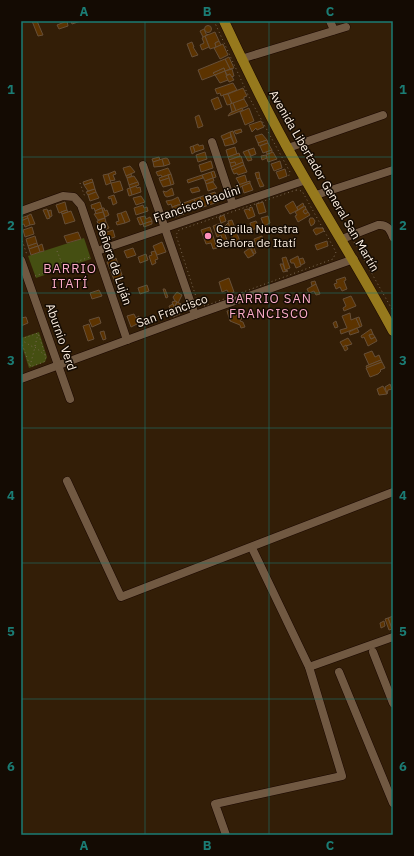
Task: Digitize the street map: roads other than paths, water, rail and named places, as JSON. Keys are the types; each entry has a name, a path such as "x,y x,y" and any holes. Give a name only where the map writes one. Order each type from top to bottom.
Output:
{"main road":[{"name":"Avenida Libertador General San Martín","path":"224,21 288,148 354,259 393,331"}],"street":[{"path":"330,21 334,30"},
{"path":"242,59 346,27"},
{"path":"288,148 384,115"},
{"path":"212,142 233,204"},
{"path":"144,165 195,315"},
{"path":"316,195 393,170"},
{"name":"Francisco Paolini","path":"94,254 233,204 306,180"},
{"name":"Señora de Luján","path":"21,211 63,196 74,197 81,205 94,254 127,340"},
{"path":"342,239 378,225 388,227 393,237"},
{"name":"Aburnio Verd","path":"24,258 70,399"},
{"name":"San Francisco","path":"21,379 195,315 354,259"},
{"path":"67,481 121,597 252,548 393,492"},
{"path":"226,835 216,804 342,776 309,667 252,548"},
{"path":"309,667 393,637"},
{"path":"373,652 393,703"},
{"path":"339,672 393,803"}],"place":[{"name":"Capilla Nuestra Señora de Itatí","path":"208,236"}],"district":[{"name":"BARRIO ITATÍ","path":"70,276"},
{"name":"BARRIO SAN FRANCISCO","path":"269,306"}]}
